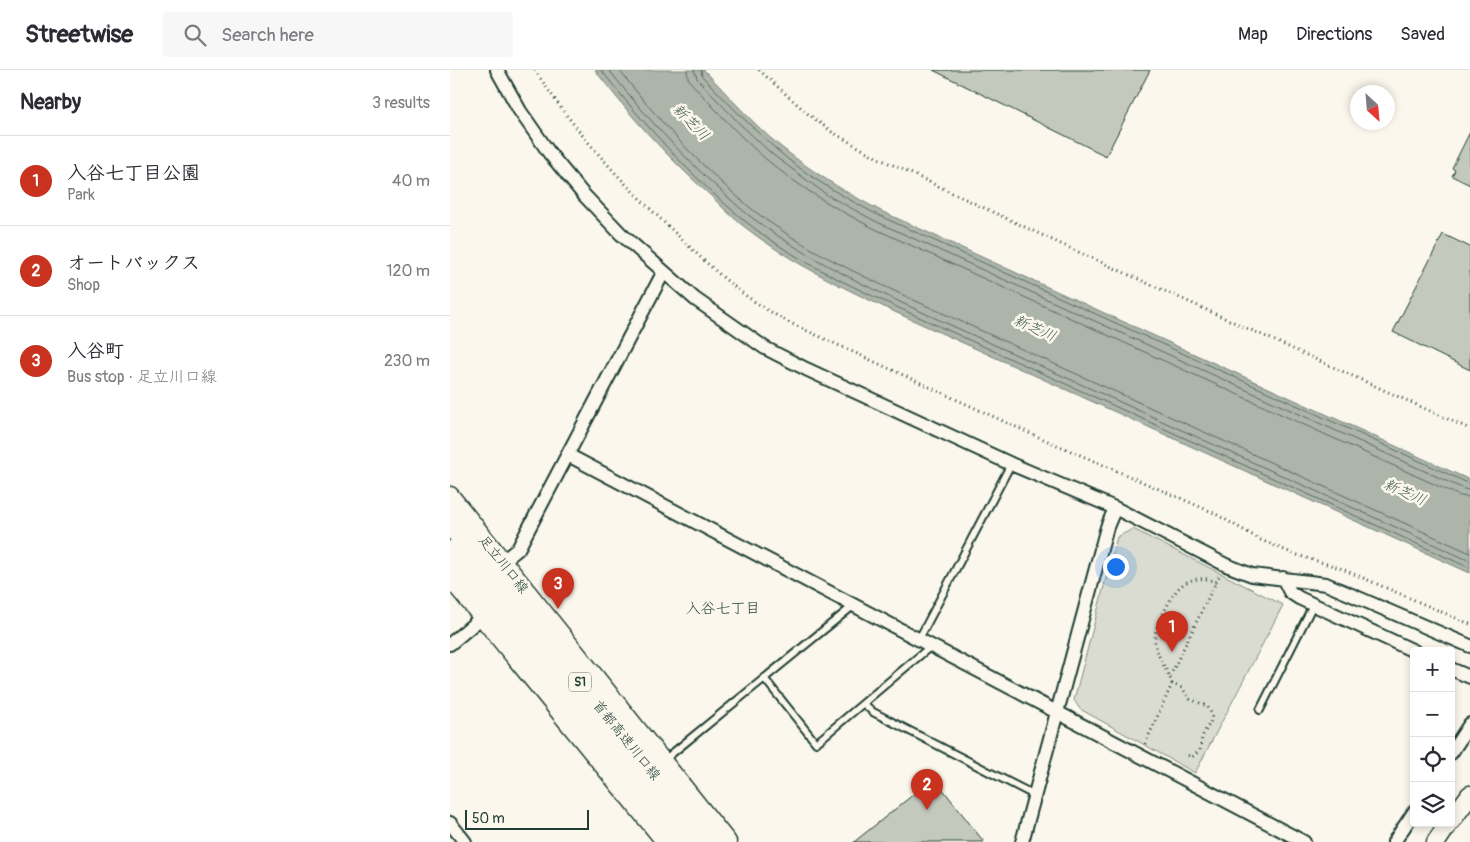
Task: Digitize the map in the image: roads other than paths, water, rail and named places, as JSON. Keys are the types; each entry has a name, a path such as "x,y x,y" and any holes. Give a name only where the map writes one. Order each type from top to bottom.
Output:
{"highway":[{"name":"首都高速川口線","path":"450,522 710,842"},
{"name":"首都高速川口線","path":"450,553 684,842"}],"main road":[{"name":"足立川口線","path":"450,496 727,842"},
{"path":"450,577 666,842"},
{"path":"1455,815 1470,795"},
{"path":"1436,842 1446,827"}],"street":[{"path":"497,70 520,111 550,154 583,194 621,234 695,299 765,348 806,369 1011,464 1115,508 1226,565 1252,575 1326,584 1470,646"},
{"path":"503,561 518,549 664,273"},
{"path":"568,455 1304,842"},
{"path":"1022,842 1036,796 1107,527 1115,508"},
{"path":"1283,578 1290,592 1299,598 1410,649"},
{"path":"450,644 482,617"},
{"path":"1455,671 1470,678"},
{"path":"1455,747 1470,724"},
{"path":"1394,842 1410,818"},
{"path":"450,823 465,842"}],"lane":[{"path":"919,639 1011,464"},
{"path":"1260,710 1313,605"},
{"path":"663,762 853,606"},
{"path":"764,678 816,743 931,646"},
{"path":"864,704 873,712 1036,796"}],"water":[{"name":"新芝川","path":"595,70 704,70 780,146 829,181 881,211 1470,480 1470,573 897,313 797,263 742,225 695,182 650,136"}],"place":[{"name":"入谷町","path":"558,609"},
{"name":"入谷七丁目公園","path":"1172,652"},
{"name":"オートバックス","path":"927,810"}],"district":[{"name":"入谷七丁目","path":"723,608"}]}
